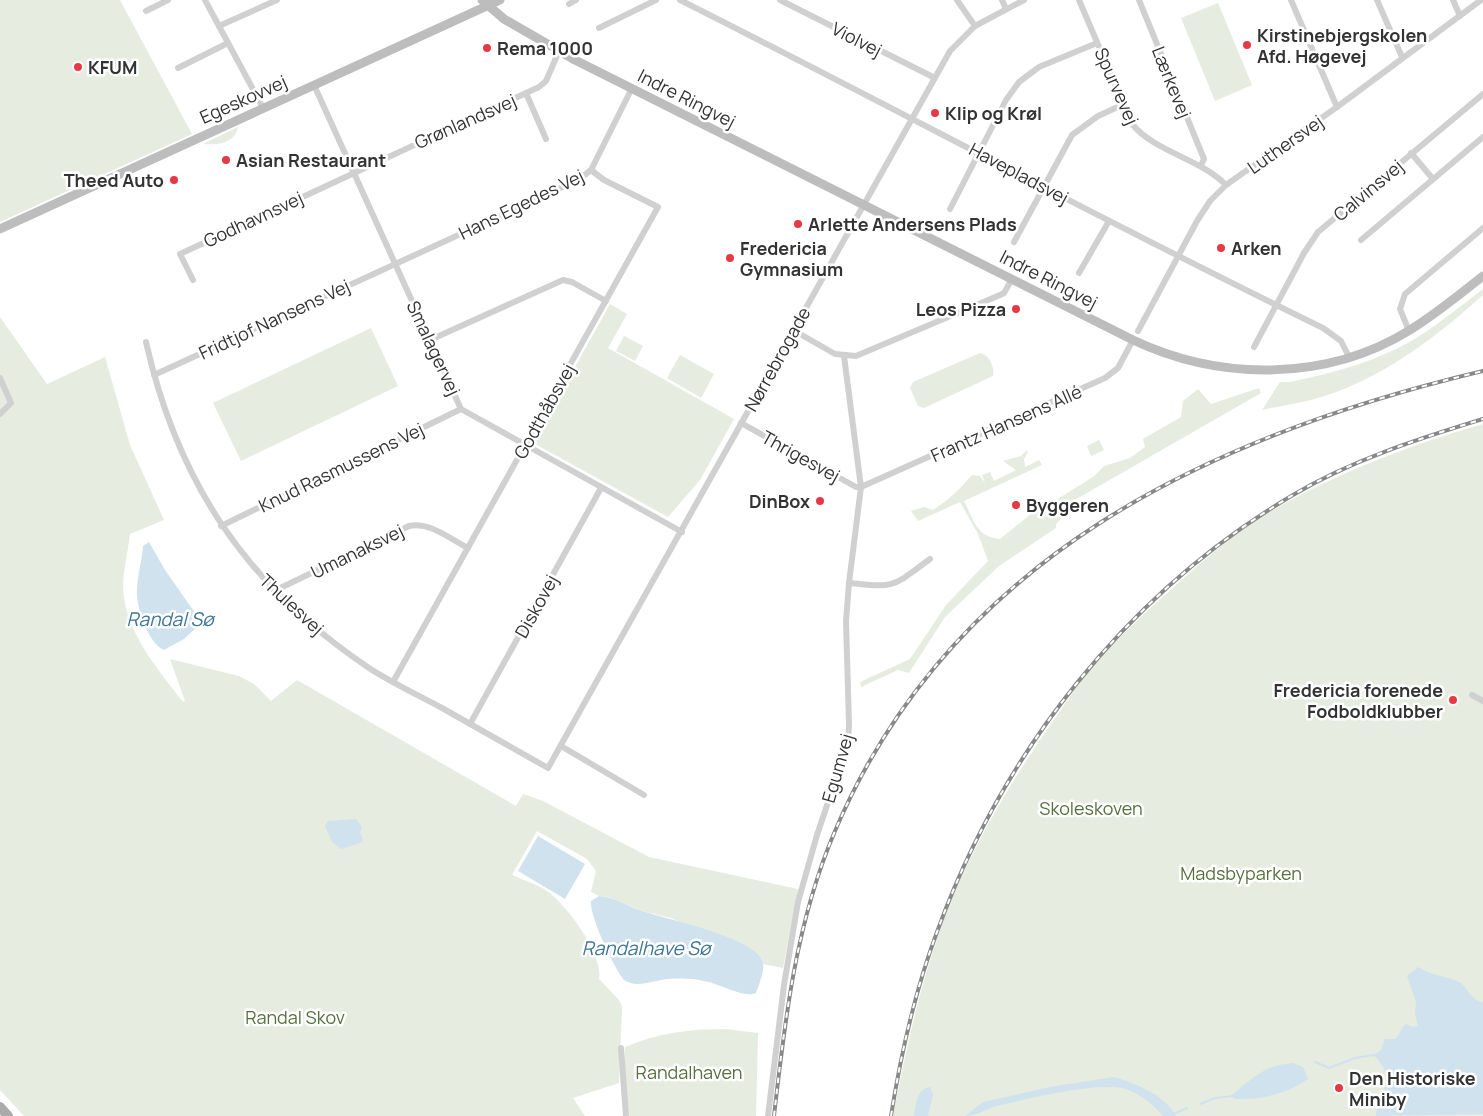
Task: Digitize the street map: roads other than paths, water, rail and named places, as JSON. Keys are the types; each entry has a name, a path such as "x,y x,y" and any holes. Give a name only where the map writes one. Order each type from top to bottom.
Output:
{"main road":[{"path":"0,1107 8,1116"}],"street":[{"path":"146,11 168,0"},
{"path":"205,0 263,108"},
{"path":"219,26 277,0"},
{"name":"Egeskovvej","path":"0,229 314,86 485,3 500,0"},
{"path":"569,4 576,0"},
{"path":"599,28 656,0"},
{"name":"Havepladsvej","path":"680,0 1044,185 1178,257 1276,304 1333,334 1341,341 1348,357"},
{"name":"Violvej","path":"780,0 934,78"},
{"path":"957,0 975,26"},
{"path":"1002,0 1006,9"},
{"name":"Nørrebrogade","path":"548,768 682,532 950,50 975,26 1024,0"},
{"name":"Spurvevej","path":"1078,0 1122,105 1132,124 1140,134 1201,165 1226,184"},
{"name":"Lærkevej","path":"1139,0 1204,159 1201,165"},
{"path":"1291,0 1337,107"},
{"path":"1377,0 1402,57"},
{"path":"1453,0 1460,16"},
{"name":"Luthersvej","path":"1135,335 1206,208 1226,184 1337,107 1481,0"},
{"name":"Indre Ringvej","path":"485,3 509,22 559,51 1012,279 1135,335 1172,356 1197,364 1245,371 1304,368 1348,357 1409,331 1483,276"},
{"path":"178,68 228,43"},
{"path":"950,209 1006,100 1019,82 1039,67 1097,43"},
{"name":"Grønlandsvej","path":"353,172 526,93 546,81 559,51"},
{"name":"Smalagervej","path":"314,86 461,409 682,532"},
{"name":"Hans Egedes Vej","path":"395,264 578,180 591,170 632,88"},
{"path":"526,93 546,139"},
{"name":"Calvinsvej","path":"1254,347 1276,304 1318,232 1483,94"},
{"path":"1014,242 1072,136 1098,116 1122,105"},
{"path":"1361,240 1483,137"},
{"path":"1411,153 1433,179"},
{"name":"Godthåbsvej","path":"393,682 658,207 604,180 591,170"},
{"name":"Godhavnsvej","path":"193,280 180,254 353,172"},
{"path":"1079,273 1109,220"},
{"path":"1409,331 1400,309 1405,294 1483,228"},
{"name":"Fridtjof Nansens Vej","path":"154,375 395,264"},
{"path":"793,330 844,356 865,353 1004,293 1012,279"},
{"path":"430,340 562,280 572,282 606,301"},
{"name":"Frantz Hansens Allé","path":"861,487 1105,378 1118,368 1135,335"},
{"name":"Thulesvej","path":"146,342 169,423 187,464 221,526 274,591 323,635 372,669 548,768"},
{"name":"Egumvej","path":"768,1116 784,985 798,902 817,835 848,743 846,649 848,583 861,487 844,356"},
{"path":"0,378 11,403 1,413"},
{"name":"Knud Rasmussens Vej","path":"221,526 461,409"},
{"name":"Thrigesvej","path":"741,423 856,487 861,487"},
{"name":"Diskovej","path":"470,724 601,488"},
{"name":"Umanaksvej","path":"274,591 409,526 417,524 426,526 468,548"},
{"path":"848,583 890,586 930,558"},
{"path":"1472,695 1483,701"},
{"path":"561,746 644,795"},
{"path":"621,1048 626,1116"}],"water":[{"name":"Randal Sø","path":"149,542 165,570 198,617 197,627 184,639 164,650 154,641 145,626 137,596 137,583 143,546"},
{"path":"356,819 362,827 360,832 363,840 360,843 341,849 332,842 325,826 328,821"},
{"path":"538,836 585,864 565,899 518,871"},
{"name":"Randalhave Sø","path":"599,896 726,936 755,952 763,964 763,972 756,993 745,994 710,982 693,979 666,979 642,984 633,984 624,980 598,929 591,908 591,901"},
{"path":"1418,967 1429,973 1459,982 1475,999 1483,1002 1483,1114 1376,1116 1377,1106 1387,1080 1382,1065 1374,1055 1381,1050 1385,1039 1395,1039 1406,1024 1412,1027 1418,1026 1415,1013 1416,1002 1407,976"},
{"path":"1293,1063 1303,1067 1308,1079 1291,1089 1264,1097 1235,1099 1231,1096 1252,1078 1274,1066"},
{"path":"1114,1077 1132,1083 1157,1096 1171,1108 1176,1116 1163,1116 1151,1104 1126,1089 1098,1087 1044,1095 965,1116 983,1102 1050,1087"},
{"path":"930,1087 933,1094 928,1116 914,1116 919,1094 925,1088"}],"waterway":[{"path":"1315,1062 1329,1068 1355,1058 1374,1055"},
{"path":"1200,1104 1215,1098 1234,1096"},
{"path":"1173,1114 1187,1108"}],"railway":[{"path":"774,1116 794,971 801,936 822,865 835,831 885,736 947,653 1019,583 1100,523 1188,473 1282,432 1381,398 1483,371"},
{"path":"891,1116 899,1069 915,1000 937,932 964,866 997,801 1035,740 1078,682 1125,628 1177,579 1233,534 1293,495 1338,471 1386,451 1483,419"}],"place":[{"name":"Kirstinebjergskolen Afd. Høgevej","path":"1247,45"},
{"name":"Rema 1000","path":"487,48"},
{"name":"KFUM","path":"78,67"},
{"name":"Klip og Krøl","path":"935,113"},
{"name":"Asian Restaurant","path":"226,160"},
{"name":"Theed Auto","path":"174,180"},
{"name":"Arlette Andersens Plads","path":"798,224"},
{"name":"Arken","path":"1221,248"},
{"name":"Fredericia Gymnasium","path":"730,258"},
{"name":"Leos Pizza","path":"1016,309"},
{"name":"DinBox","path":"820,501"},
{"name":"Byggeren","path":"1016,505"},
{"name":"Fredericia forenede Fodboldklubber","path":"1453,700"},
{"name":"Den Historiske Miniby","path":"1339,1088"}],"park label":[{"name":"Skoleskoven","path":"1091,808"},
{"name":"Madsbyparken","path":"1241,873"},
{"name":"Randal Skov","path":"295,1017"},
{"name":"Randalhaven","path":"689,1072"}]}
